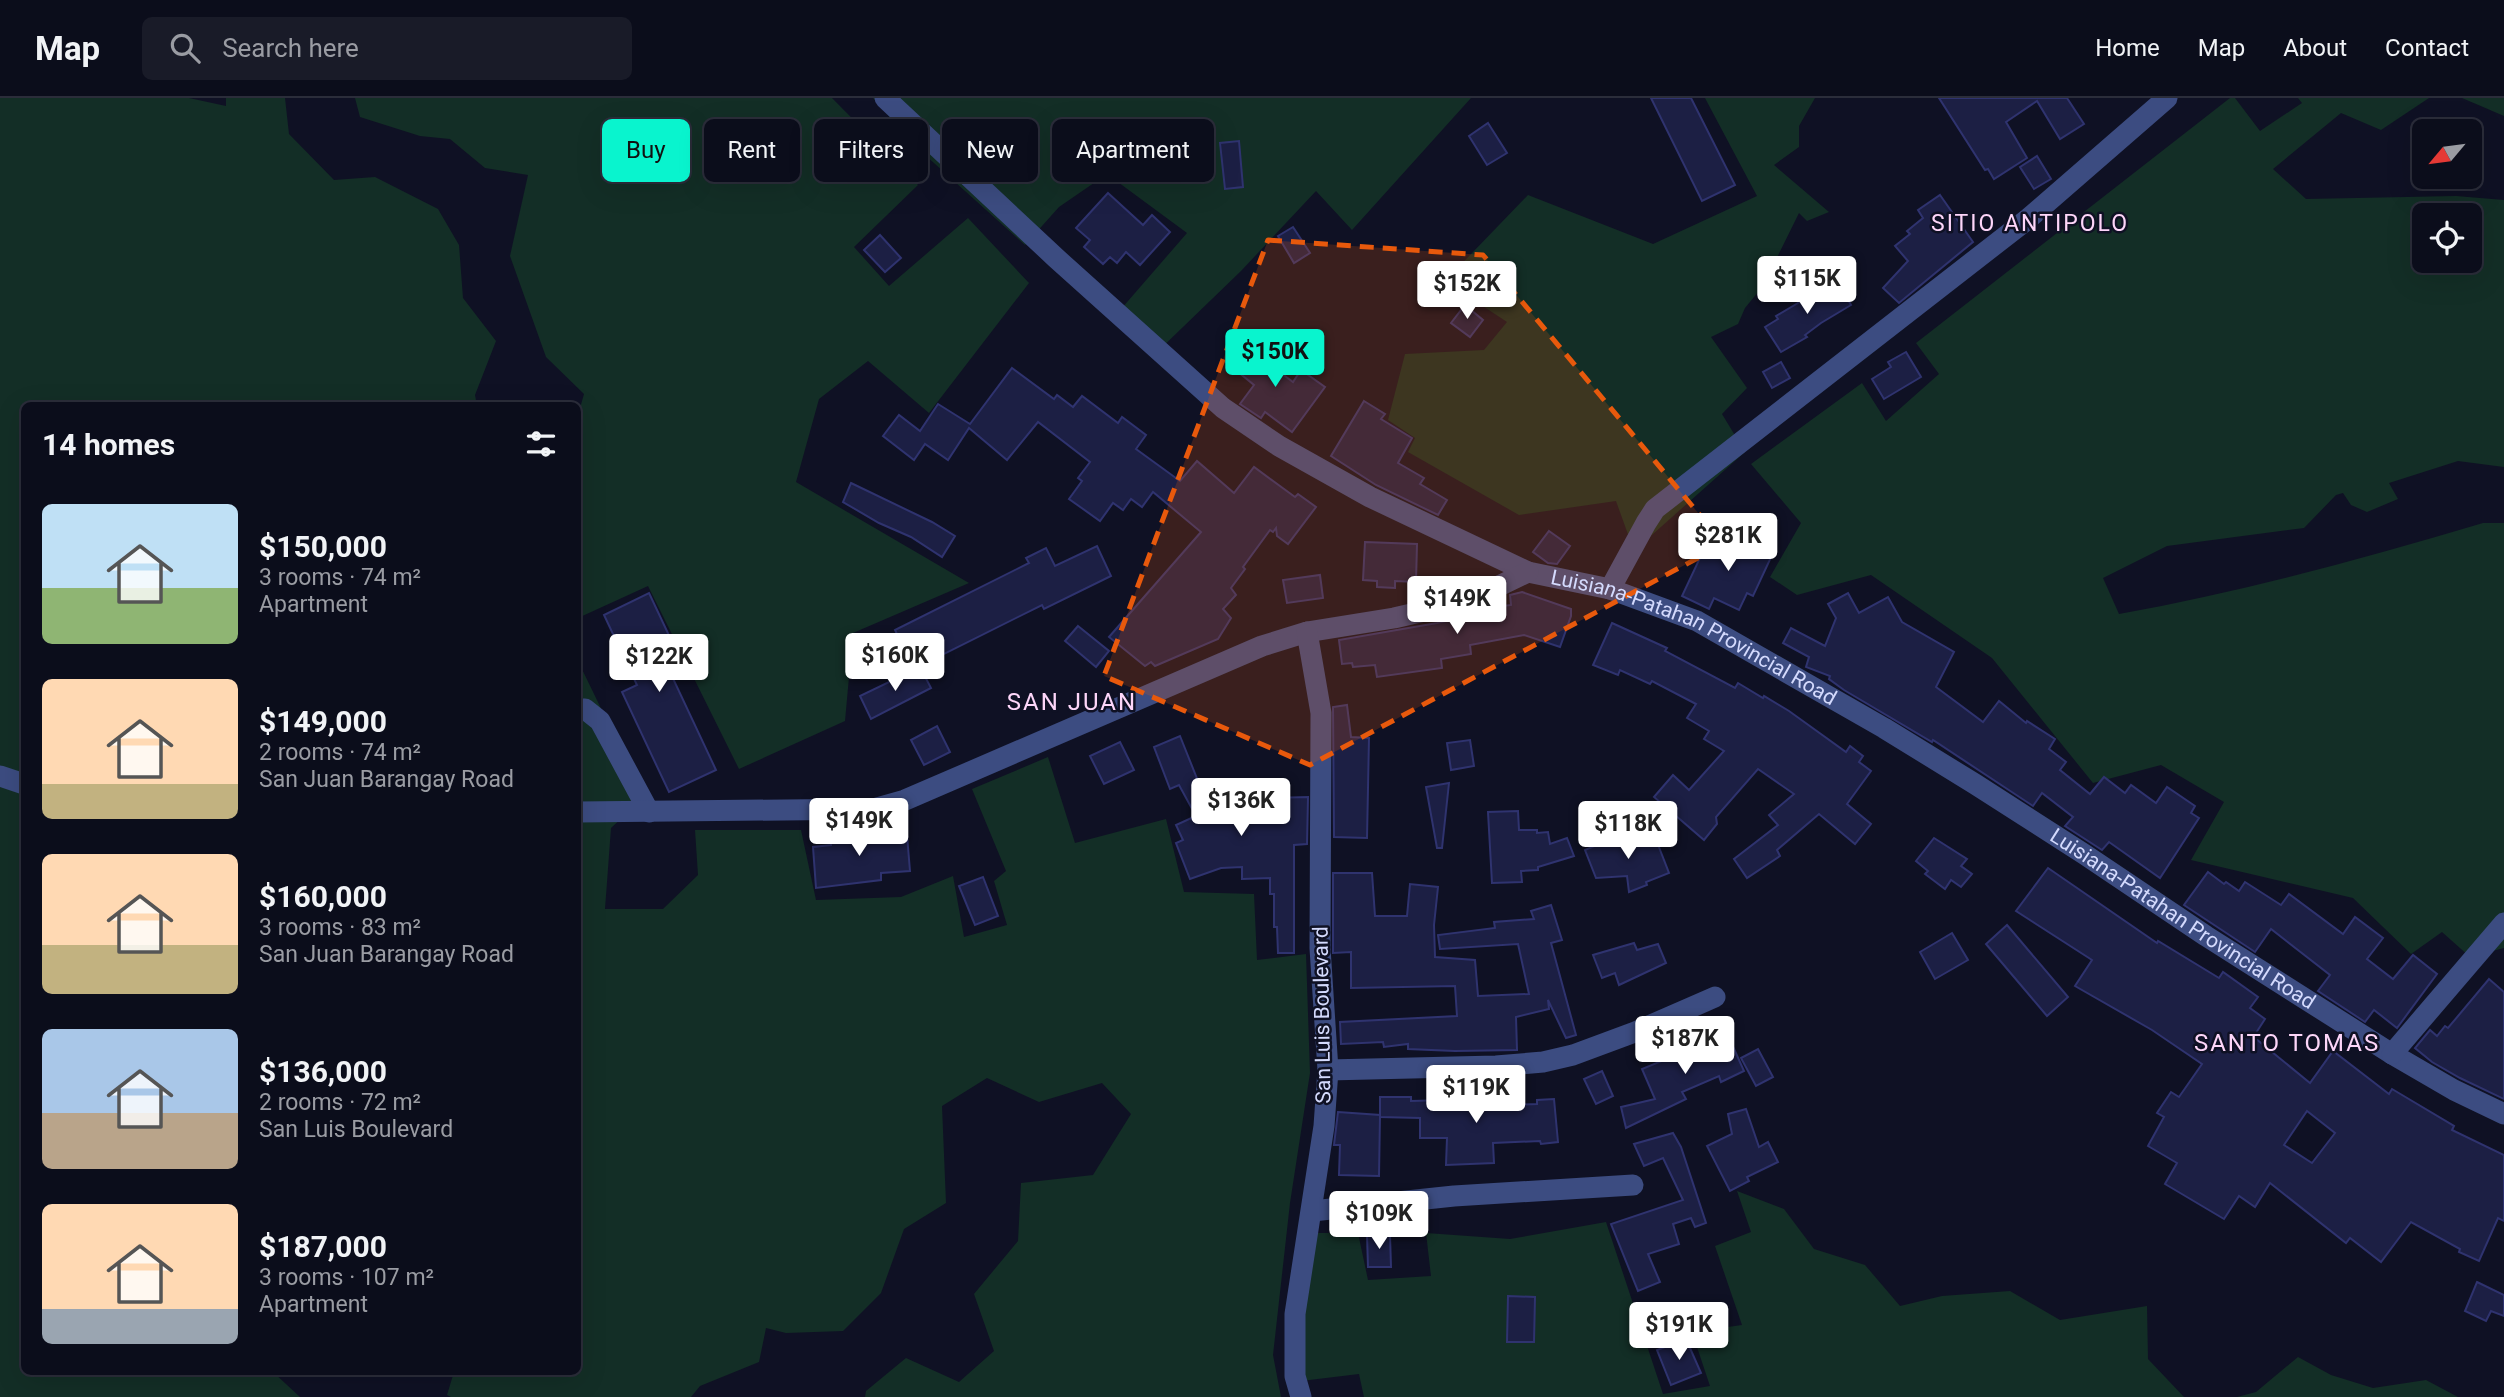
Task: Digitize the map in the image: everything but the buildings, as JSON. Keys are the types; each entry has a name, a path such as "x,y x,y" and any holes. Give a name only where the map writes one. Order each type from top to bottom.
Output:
{"street":[{"name":"Luisiana-Patahan Provincial Road","path":"885,98 1056,258 1223,408 1279,446 1370,497 1528,572 1610,589 1697,621 1884,728 2392,1054 2454,1090 2504,1114"},
{"path":"1610,589 1656,509 2029,218 2167,98"},
{"path":"581,812 873,809 905,800 1262,646 1307,632 1394,618 1446,606 1474,598 1528,572"},
{"name":"San Luis Boulevard","path":"1301,1397 1295,1376 1295,1314 1324,1126 1328,1070 1320,948 1321,713 1307,632"},
{"path":"581,709 585,709 600,721 649,812"},
{"path":"0,776 21,783"},
{"path":"2392,1054 2504,923"},
{"path":"1328,1070 1496,1066 1543,1062 1573,1055 1715,997"},
{"path":"1312,1211 1454,1196 1633,1185"}],"highlighted area":[{"path":"1268,240 1483,255 1724,544 1310,765 1104,676"}],"green space":[{"path":"0,98 189,98 226,106 226,98 285,98 289,134 334,180 375,177 438,209 459,245 463,298 496,341 475,395 476,402 21,402 21,1375 276,1375 300,1397 0,1397"},
{"path":"355,98 832,98 853,119 814,119 814,182 915,182 918,185 854,247 889,286 968,218 1029,283 929,413 868,361 819,399 796,482 969,583 853,633 845,721 739,769 648,586 581,617 581,404 584,394 546,357 510,256 528,175 485,168 450,139 420,136 360,117"},
{"path":"873,98 1471,98 1352,230 1316,191 1241,271 1154,355 1115,316 1187,233 1118,182 1214,182 1214,119 1052,119 1052,182 1095,182 1059,207 1025,245 955,182 1038,182 1038,119 942,119 942,170 928,158 928,119 891,119"},
{"path":"1705,98 1815,98 1799,126 1799,147 1774,165 1829,212 1807,221 1799,213 1763,286 1745,308 1738,324 1711,337 1747,388 1722,414 1745,452 1634,551 1616,501 1519,515 1408,452 1415,438 1388,420 1405,354 1484,350 1507,322 1445,281 1528,195 1653,244 1757,196"},
{"path":"2230,98 2235,98 2260,131 2302,103 2298,98 2429,98 2381,130 2341,113 2273,169 2306,199 2456,196 2504,200 2504,467 2458,461 2389,483 2398,499 2367,512 2351,505 2343,493 2336,495 2304,528 2167,546 2103,578 2119,614 2302,574 2483,523 2504,523 2504,948 2470,957 2442,932 2411,954 2353,898 2191,860 2224,802 2161,765 2093,783 1992,658 1871,575 1797,595 1770,577 1801,523 1751,464 1862,383 1886,421 1939,374 1916,343"},
{"path":"2462,98 2504,98 2504,116"},
{"path":"581,667 644,797 611,828 605,909 663,909 698,875 695,830 801,830 816,900 901,897 953,876 964,937 1007,925 994,881 1006,871 972,789 1048,757 1075,843 1166,819 1184,892 1254,894 1257,960 1306,954 1310,1073 1290,1203 1273,1355 1281,1397 865,1397 866,1391 906,1358 959,1382 994,1351 974,1294 1018,1241 1021,1183 1093,1175 1131,1114 1102,1083 1039,1102 987,1078 942,1106 946,1203 904,1229 881,1293 843,1331 786,1333 766,1328 759,1362 700,1386 691,1397 447,1395 453,1375 581,1375"},
{"path":"1737,1191 1784,1209 1814,1249 1865,1265 1900,1306 1942,1296 2010,1291 2060,1320 2147,1306 2148,1359 2184,1397 1364,1397 1359,1374 1301,1381 1299,1318 1312,1233 1358,1233 1368,1280 1431,1276 1426,1233 1510,1239 1606,1222 1663,1394 1710,1386 1692,1332 1742,1325 1715,1246 1751,1232"},
{"path":"2298,1357 2331,1375 2373,1388 2426,1380 2458,1397 2237,1397 2256,1392"}],"district":[{"name":"SITIO ANTIPOLO","path":"2030,223"},
{"name":"SAN JUAN","path":"1072,702"},
{"name":"SANTO TOMAS","path":"2287,1043"}]}
